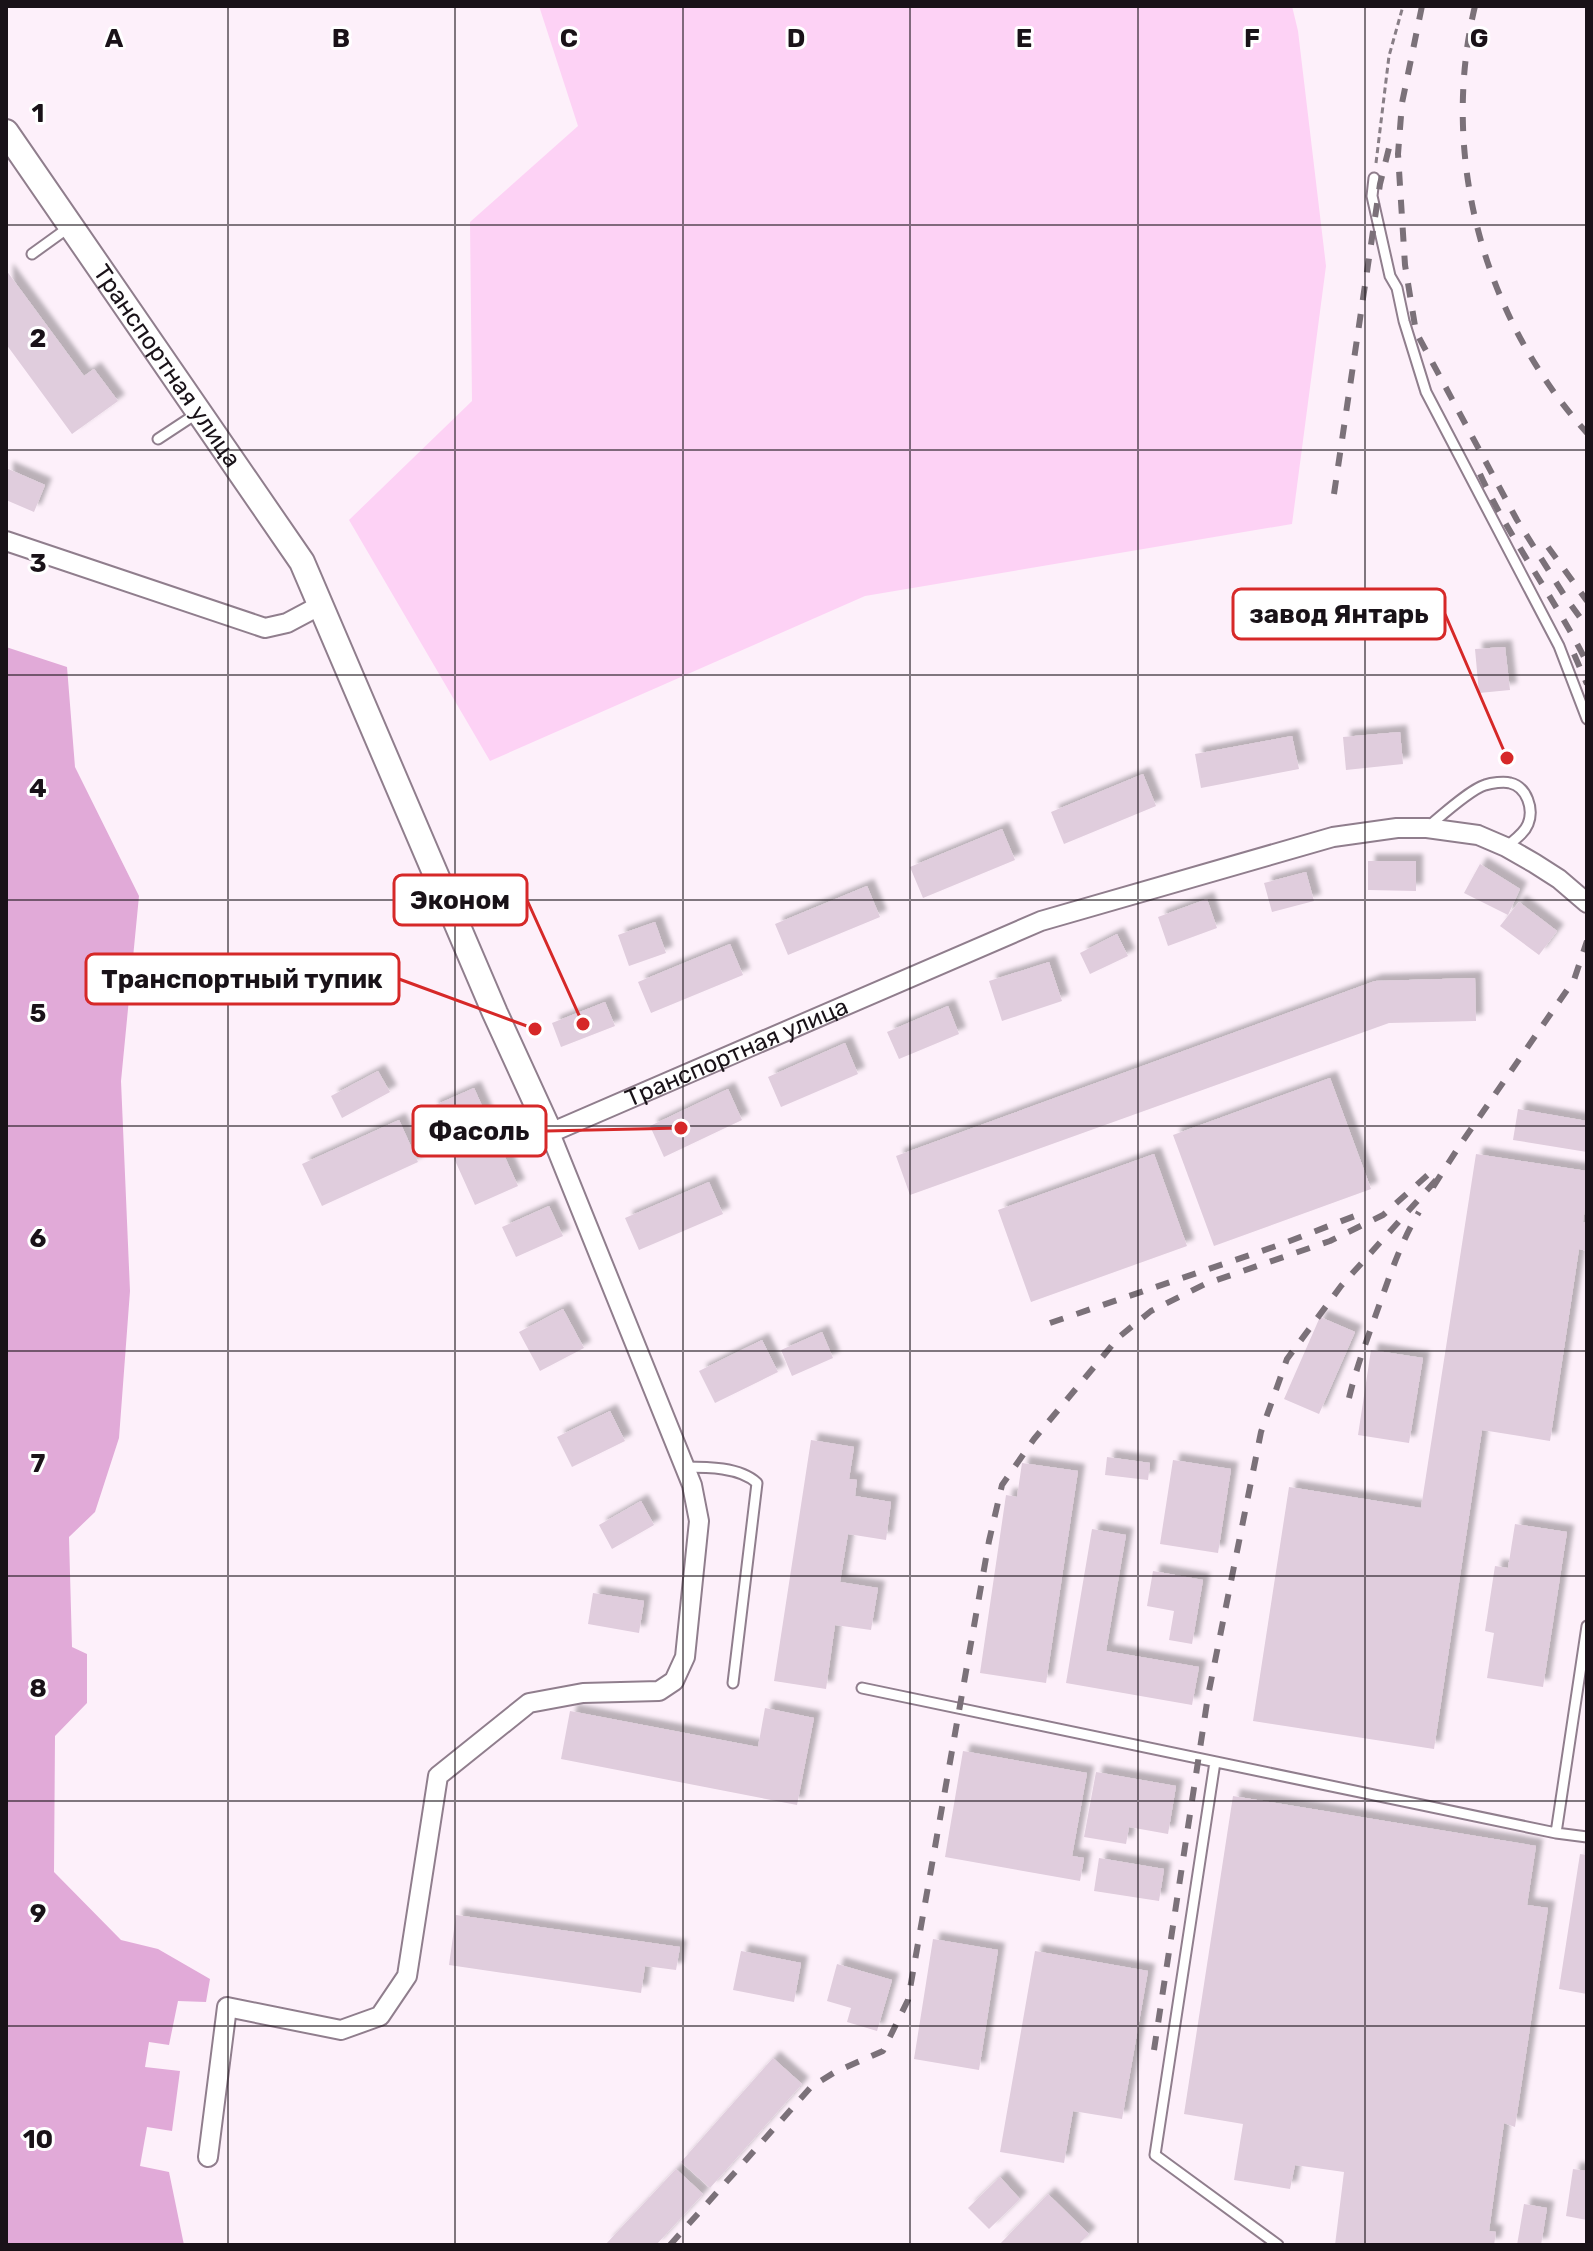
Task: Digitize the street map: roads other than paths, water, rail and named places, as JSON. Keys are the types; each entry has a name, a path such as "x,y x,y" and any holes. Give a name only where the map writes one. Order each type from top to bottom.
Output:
{"street":[{"name":"Транспортная улица","path":"6,132 302,562 495,1013 550,1133 1041,921 1333,837 1397,828 1427,828 1478,835 1506,847"},
{"path":"6,541 265,628 287,623 319,606"},
{"path":"1506,847 1559,879 1587,903"},
{"path":"208,2157 227,2007 341,2030 380,2016 407,1976 438,1776 529,1703 583,1693 659,1691 674,1681 685,1657 699,1521 692,1485 550,1133"}],"lane":[{"path":"1374,178 1372,196 1390,276 1397,288 1426,392 1559,646 1587,719"},
{"path":"32,254 71,226"},
{"path":"158,439 199,413"},
{"path":"1427,828 1483,785 1509,782 1521,789 1529,801 1530,813 1527,825 1506,847"},
{"path":"684,1467 748,1475 757,1483 733,1683"},
{"path":"1556,1833 1587,1626"},
{"path":"862,1688 1587,1837"},
{"path":"1215,1762 1155,2155 1278,2245"}],"railway":[{"path":"1422,6 1402,103 1398,154 1405,265 1416,332 1517,520 1587,627"},
{"path":"1475,6 1465,63 1463,120 1467,177 1479,233 1497,288 1521,339 1551,388 1587,433"},
{"path":"1334,494 1380,184 1392,136"},
{"path":"1480,474 1587,663"},
{"path":"1548,547 1587,601"},
{"path":"1574,654 1587,684"},
{"path":"1433,1187 1574,980 1587,941"},
{"path":"670,2245 811,2087 835,2072 883,2051 908,2000 989,1541 1002,1485 1034,1439 1119,1337 1151,1311 1205,1284 1330,1241 1383,1215 1431,1172"},
{"path":"1154,2050 1208,1696 1261,1432 1287,1359 1341,1286 1437,1179"},
{"path":"1050,1323 1282,1244 1365,1212"},
{"path":"1349,1398 1393,1268 1419,1212"}],"place":[{"name":"завод Янтарь","path":"1507,758"},
{"name":"Эконом","path":"583,1024"},
{"name":"Транспортный тупик","path":"535,1029"},
{"name":"Фасоль","path":"681,1128"}]}
